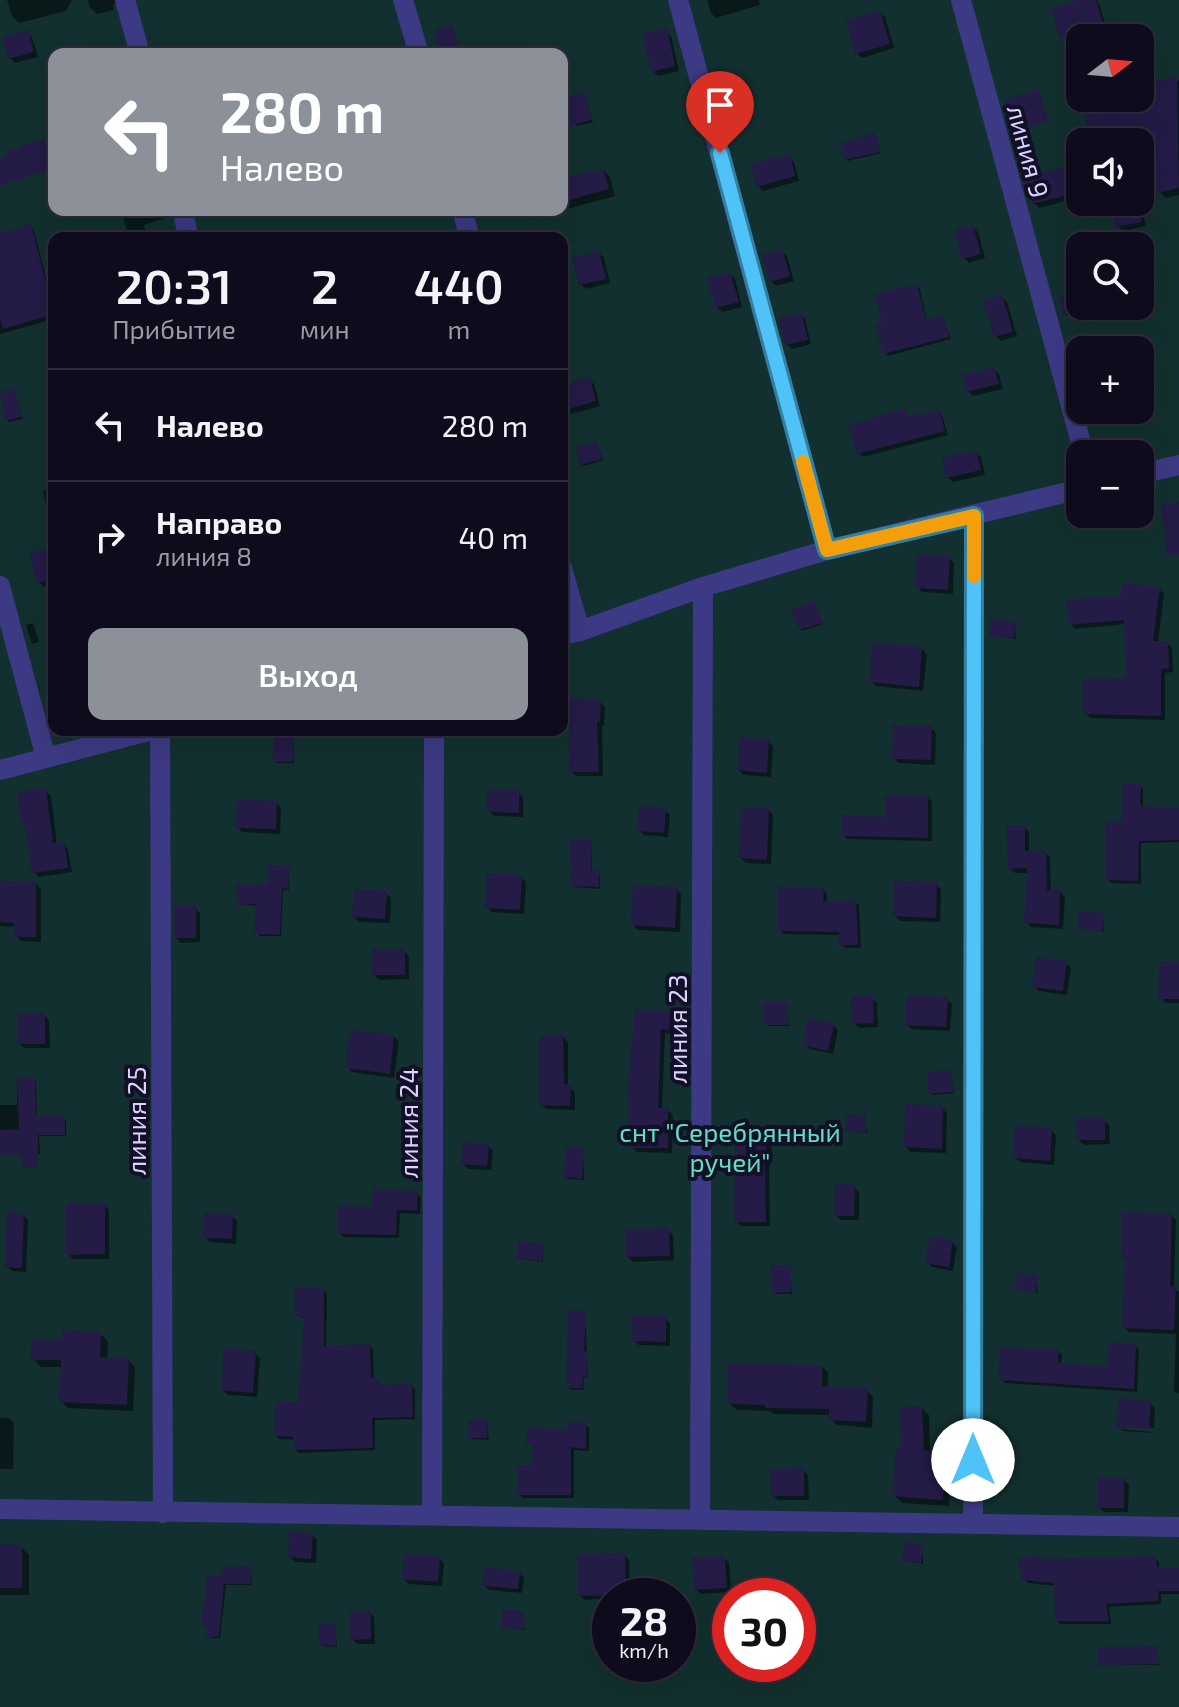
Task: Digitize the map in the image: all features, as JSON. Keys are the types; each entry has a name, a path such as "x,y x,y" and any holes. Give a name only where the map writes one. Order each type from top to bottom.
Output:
{"street":[{"path":"125,0 138,48"},
{"path":"403,0 417,48"},
{"path":"678,0 827,550"},
{"name":"линия 9","path":"961,0 1080,440"},
{"path":"1154,471 1179,465"},
{"path":"568,611 571,633 703,587 827,550 1066,493"},
{"path":"973,1523 974,516"},
{"path":"0,586 46,758"},
{"name":"линия 23","path":"700,1518 703,587"},
{"path":"0,770 129,736"},
{"name":"линия 25","path":"160,736 163,1513"},
{"name":"линия 24","path":"432,1516 434,736"},
{"path":"0,1509 1179,1527"}],"green space":[{"name":"снт \"Серебрянный ручей\"","path":"0,0 1179,0 1179,1707 0,1707"}],"building":[{"path":"1078,0 1096,0 1103,24 1066,24 1066,38 1059,38 1051,8"},
{"path":"880,10 890,44 855,54 846,20"},
{"path":"452,25 459,48 439,48 434,30"},
{"path":"667,28 675,66 651,72 643,34"},
{"path":"28,30 34,52 8,59 2,37"},
{"path":"1177,76 1179,188 1158,193 1154,176 1154,128 1088,128 1084,114 1154,112 1154,82"},
{"path":"1039,89 1048,121 1014,131 1004,100"},
{"path":"585,92 592,120 568,126 568,96"},
{"path":"875,133 881,152 844,160 840,143"},
{"path":"44,139 48,151 48,170 0,186 0,158 8,156 6,151"},
{"path":"790,154 795,176 757,187 751,164"},
{"path":"1064,167 1066,195 1032,204 1025,177"},
{"path":"603,168 609,189 568,200 568,177"},
{"path":"1113,216 1141,216 1142,222 1116,227"},
{"path":"31,224 48,291 48,316 3,329 0,318 0,232"},
{"path":"973,225 981,254 962,259 954,230"},
{"path":"782,249 790,276 770,282 761,255"},
{"path":"599,251 606,279 579,285 572,258"},
{"path":"730,272 739,302 716,308 707,278"},
{"path":"917,284 926,320 943,315 949,337 883,354 875,324 882,322 874,294"},
{"path":"1002,295 1013,332 994,337 983,301"},
{"path":"1066,295 1066,314 1063,315 1059,296"},
{"path":"801,312 808,340 785,345 778,318"},
{"path":"994,367 999,384 966,392 962,375"},
{"path":"590,377 596,401 568,409 568,382"},
{"path":"15,388 22,417 5,421 0,392"},
{"path":"906,408 908,417 939,409 945,431 857,454 848,425"},
{"path":"597,442 602,459 580,465 576,448"},
{"path":"976,450 981,470 946,478 942,458"},
{"path":"1179,502 1179,555 1167,556 1161,505"},
{"path":"48,548 48,580 37,583 29,553"},
{"path":"917,554 950,556 948,590 915,588"},
{"path":"1122,583 1160,587 1153,641 1168,641 1169,668 1161,669 1161,716 1083,714 1083,679 1126,678 1124,620 1069,625 1067,600 1121,596"},
{"path":"815,601 823,623 799,630 791,609"},
{"path":"990,619 1016,621 1014,638 988,636"},
{"path":"873,642 922,647 919,687 869,682"},
{"path":"569,698 601,700 600,722 597,722 599,772 569,772"},
{"path":"893,725 932,726 931,760 892,759"},
{"path":"274,736 294,736 293,762 273,762"},
{"path":"740,737 769,739 767,773 737,770"},
{"path":"1123,783 1141,784 1140,805 1179,807 1179,840 1139,841 1138,881 1106,880 1105,822 1121,823"},
{"path":"46,788 53,843 64,842 68,868 32,873 17,792"},
{"path":"487,790 519,790 519,813 487,812"},
{"path":"885,795 928,795 928,838 841,836 841,815 885,817"},
{"path":"237,799 277,801 276,829 235,828"},
{"path":"639,806 666,808 664,833 637,831"},
{"path":"741,807 769,808 767,860 739,858"},
{"path":"1007,825 1025,825 1025,851 1046,850 1047,890 1060,890 1059,925 1024,923 1027,868 1008,869"},
{"path":"570,839 592,839 591,870 599,870 599,887 571,886"},
{"path":"268,865 289,866 288,889 282,888 280,935 255,934 256,904 237,905 236,885 267,884"},
{"path":"487,873 522,875 520,910 485,908"},
{"path":"0,881 36,882 36,937 14,937 14,923 0,922"},
{"path":"894,881 937,882 936,918 893,916"},
{"path":"633,885 677,887 675,928 631,925"},
{"path":"778,887 824,888 823,902 856,900 858,945 839,945 839,932 778,931"},
{"path":"354,889 387,891 385,919 352,917"},
{"path":"174,906 196,906 196,938 174,938"},
{"path":"1079,911 1104,913 1103,931 1077,929"},
{"path":"372,949 405,949 405,975 372,975"},
{"path":"1036,957 1067,961 1063,991 1032,987"},
{"path":"1160,961 1179,962 1179,999 1158,999"},
{"path":"907,995 948,997 946,1027 905,1025"},
{"path":"851,996 873,996 874,1023 852,1024"},
{"path":"764,1002 788,1002 788,1025 764,1025"},
{"path":"635,1009 670,1011 669,1030 661,1029 658,1108 668,1108 668,1148 630,1148 628,1085"},
{"path":"17,1013 45,1013 45,1044 17,1044"},
{"path":"808,1018 834,1023 828,1051 803,1045"},
{"path":"350,1030 394,1035 390,1074 345,1068"},
{"path":"563,1035 564,1084 571,1085 570,1106 539,1105 539,1036"},
{"path":"951,1070 953,1092 929,1094 927,1072"},
{"path":"17,1078 35,1078 36,1116 65,1116 65,1135 38,1135 38,1167 21,1168 21,1154 0,1155 0,1130 19,1129"},
{"path":"905,1104 943,1106 942,1149 904,1147"},
{"path":"866,1114 866,1132 845,1132 846,1115"},
{"path":"1076,1118 1105,1118 1105,1140 1077,1140"},
{"path":"1015,1125 1052,1128 1050,1161 1013,1158"},
{"path":"735,1136 768,1138 766,1222 734,1222"},
{"path":"462,1142 489,1144 487,1166 461,1164"},
{"path":"566,1147 584,1148 582,1179 564,1177"},
{"path":"835,1184 855,1185 854,1216 834,1216"},
{"path":"373,1189 418,1191 417,1211 397,1210 396,1235 338,1234 338,1206 371,1207"},
{"path":"66,1203 105,1203 105,1254 66,1255"},
{"path":"7,1212 24,1213 22,1268 5,1267"},
{"path":"1122,1212 1172,1213 1170,1286 1176,1286 1174,1330 1122,1328 1125,1257 1121,1257"},
{"path":"204,1213 233,1214 232,1239 203,1238"},
{"path":"669,1228 670,1256 626,1257 625,1229"},
{"path":"930,1236 953,1240 949,1267 925,1263"},
{"path":"518,1241 543,1243 542,1261 517,1259"},
{"path":"771,1265 791,1265 791,1292 772,1293"},
{"path":"1017,1273 1037,1274 1036,1292 1016,1291"},
{"path":"295,1288 324,1288 324,1346 370,1344 371,1378 378,1378 379,1385 412,1384 413,1417 372,1418 373,1448 293,1450 293,1437 274,1436 276,1402 298,1403 304,1317 295,1317"},
{"path":"568,1309 586,1311 584,1351 587,1351 587,1377 583,1377 582,1389 567,1388"},
{"path":"632,1316 666,1316 666,1342 632,1341"},
{"path":"62,1330 101,1332 100,1357 129,1358 127,1405 59,1402 61,1360 31,1360 32,1339 62,1340"},
{"path":"1109,1342 1136,1344 1134,1389 999,1380 1000,1348 1059,1349 1058,1363 1107,1366"},
{"path":"224,1348 256,1351 253,1393 221,1390"},
{"path":"728,1363 822,1365 822,1386 868,1388 866,1422 829,1420 829,1409 728,1404"},
{"path":"1118,1398 1151,1401 1149,1429 1116,1427"},
{"path":"922,1406 924,1450 946,1452 943,1500 892,1496 896,1448 901,1448 900,1407"},
{"path":"469,1420 488,1420 487,1438 468,1438"},
{"path":"567,1422 586,1422 586,1449 571,1447 571,1495 517,1495 517,1465 531,1465 533,1444 526,1444 528,1427 567,1430"},
{"path":"804,1468 804,1496 771,1496 770,1469"},
{"path":"1098,1478 1124,1478 1124,1508 1097,1508"},
{"path":"289,1531 313,1533 311,1559 288,1557"},
{"path":"905,1542 924,1545 921,1563 902,1560"},
{"path":"0,1544 22,1545 22,1588 0,1588"},
{"path":"625,1553 626,1578 592,1578 592,1596 578,1596 577,1554"},
{"path":"404,1554 440,1556 438,1582 402,1579"},
{"path":"1039,1554 1040,1559 1156,1556 1157,1567 1179,1568 1179,1591 1158,1591 1158,1601 1106,1604 1109,1621 1055,1621 1054,1583 1022,1580 1018,1559"},
{"path":"725,1556 726,1578 712,1578 712,1589 696,1590 692,1558"},
{"path":"250,1566 251,1584 224,1584 219,1637 206,1637 206,1626 201,1626 203,1602 206,1602 206,1575 221,1575 221,1567"},
{"path":"484,1567 520,1571 518,1589 482,1586"},
{"path":"370,1610 371,1639 350,1640 350,1611"},
{"path":"502,1610 524,1611 524,1629 502,1628"},
{"path":"319,1624 336,1624 336,1646 319,1645"},
{"path":"1158,1646 1158,1664 1098,1665 1098,1647"}],"slow traffic":[{"path":"803,462 827,550 974,516 974,576"}],"route":[{"path":"720,153 827,550 974,516 973,1460"}]}
